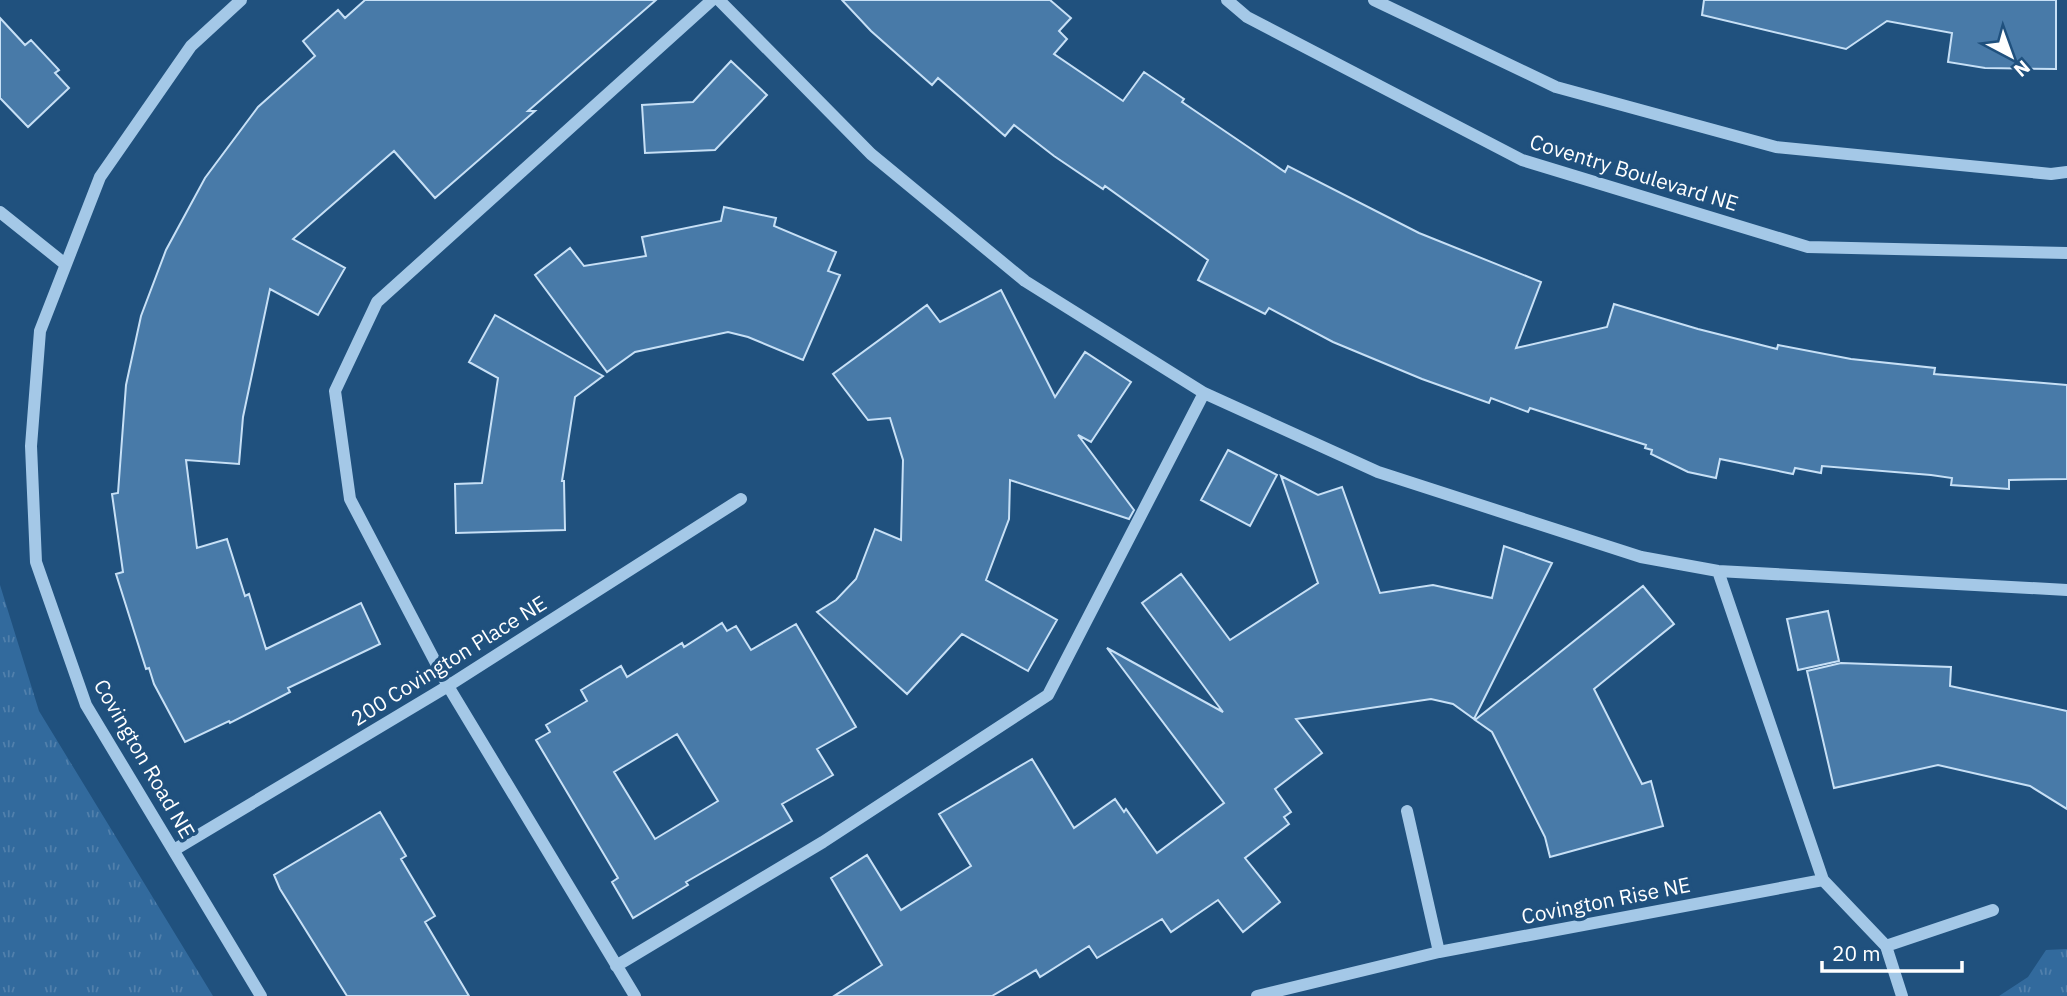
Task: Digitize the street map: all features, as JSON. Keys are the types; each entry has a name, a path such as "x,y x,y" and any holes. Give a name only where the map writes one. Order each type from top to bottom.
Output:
{"street":[{"name":"Covington Road NE","path":"241,0 191,46 100,177 40,331 32,446 36,562 86,705 261,996"},
{"path":"635,996 448,686 350,499 335,391 377,302 712,0"},
{"path":"719,0 871,154 1025,281 1203,393 1378,472 1641,557 1718,571 2067,590"},
{"name":"Coventry Boulevard NE","path":"1227,0 1247,17 1522,160 1808,247 2067,253"},
{"path":"1374,0 1556,88 1776,147 2051,174 2067,172"},
{"path":"0,212 65,264"},
{"path":"616,967 823,842 1048,695 1203,393"},
{"name":"200 Covington Place NE","path":"174,850 448,686 741,499"},
{"path":"1718,571 1823,880 1886,946 1902,996"},
{"path":"1407,811 1439,952"},
{"name":"Covington Rise NE","path":"1257,996 1439,952 1823,880"},
{"path":"1886,946 1993,910"}],"green space":[{"path":"0,585 39,711 213,996 0,996"},
{"path":"2067,949 2067,996 1999,996 2028,977 2046,950"}],"building":[{"path":"365,0 656,0 528,111 535,111 435,198 394,151 293,239 345,268 318,315 270,289 243,417 239,464 186,460 197,548 227,539 245,596 249,594 266,649 361,603 380,644 288,688 290,692 230,723 229,721 185,742 154,684 149,668 146,669 116,574 123,572 112,494 118,493 126,385 141,316 166,250 205,178 258,107 315,56 303,41 338,10 345,18"},
{"path":"842,0 1050,0 1071,18 1059,31 1067,39 1054,54 1123,101 1144,72 1184,99 1182,102 1285,172 1288,166 1419,233 1541,282 1516,348 1607,327 1614,304 1777,349 1778,345 1851,359 1935,368 1934,374 2067,385 2067,479 2009,480 2009,489 1951,485 1952,478 1931,475 1822,466 1821,473 1795,468 1793,474 1720,459 1716,478 1688,472 1651,454 1652,450 1645,448 1646,445 1530,408 1528,412 1491,398 1489,403 1422,379 1333,342 1269,308 1265,314 1198,280 1208,260 1105,186 1103,189 1054,156 1014,125 1005,136 938,78 932,85 871,31"},
{"path":"1704,0 2056,0 2056,69 1985,68 1948,62 1952,33 1887,21 1846,49 1702,15"},
{"path":"0,18 25,45 31,40 59,70 55,73 69,88 28,127 0,98"},
{"path":"731,61 767,95 715,150 645,153 642,105 693,102"},
{"path":"724,207 776,218 774,226 836,252 828,271 840,275 803,360 748,337 728,332 635,352 607,372 535,275 570,248 584,266 646,256 642,237 721,221"},
{"path":"1001,290 1055,397 1085,352 1131,382 1091,442 1078,435 1134,510 1129,519 1010,480 1009,519 986,580 1057,620 1028,671 962,634 907,694 817,612 836,600 856,579 875,529 901,540 903,460 890,418 868,420 833,374 927,305 940,322"},
{"path":"495,315 603,376 575,397 562,481 565,530 456,533 455,484 482,483 498,378 469,362"},
{"path":"1228,450 1277,475 1250,526 1201,500"},
{"path":"1281,476 1318,495 1342,487 1380,593 1433,585 1492,598 1504,546 1552,563 1474,719 1453,704 1431,699 1296,719 1322,753 1275,789 1291,812 1284,817 1289,824 1245,858 1280,902 1243,932 1218,900 1171,932 1162,919 1097,958 1089,946 1040,977 1036,970 992,996 834,996 882,965 831,878 867,855 901,910 971,866 939,814 1032,759 1074,828 1115,799 1124,812 1126,809 1157,853 1224,803 1107,648 1223,712 1142,603 1181,574 1230,640 1318,583"},
{"path":"1643,586 1674,624 1594,689 1642,784 1651,781 1663,826 1550,857 1545,837 1492,732 1475,720"},
{"path":"1828,611 1839,661 1798,670 1787,619"},
{"path":"722,623 727,631 736,626 751,650 796,624 856,727 817,749 833,775 782,804 792,821 686,882 688,885 633,918 612,882 618,878 536,740 550,732 546,725 587,701 581,690 621,666 627,677 682,643 684,647","holes":["677,734 718,801 655,839 614,772"]},
{"path":"1841,663 1951,667 1950,686 2067,711 2067,809 2030,786 1938,765 1834,788 1807,671"},
{"path":"380,812 406,856 401,859 435,916 425,922 469,996 347,996 280,889 274,875"}]}
